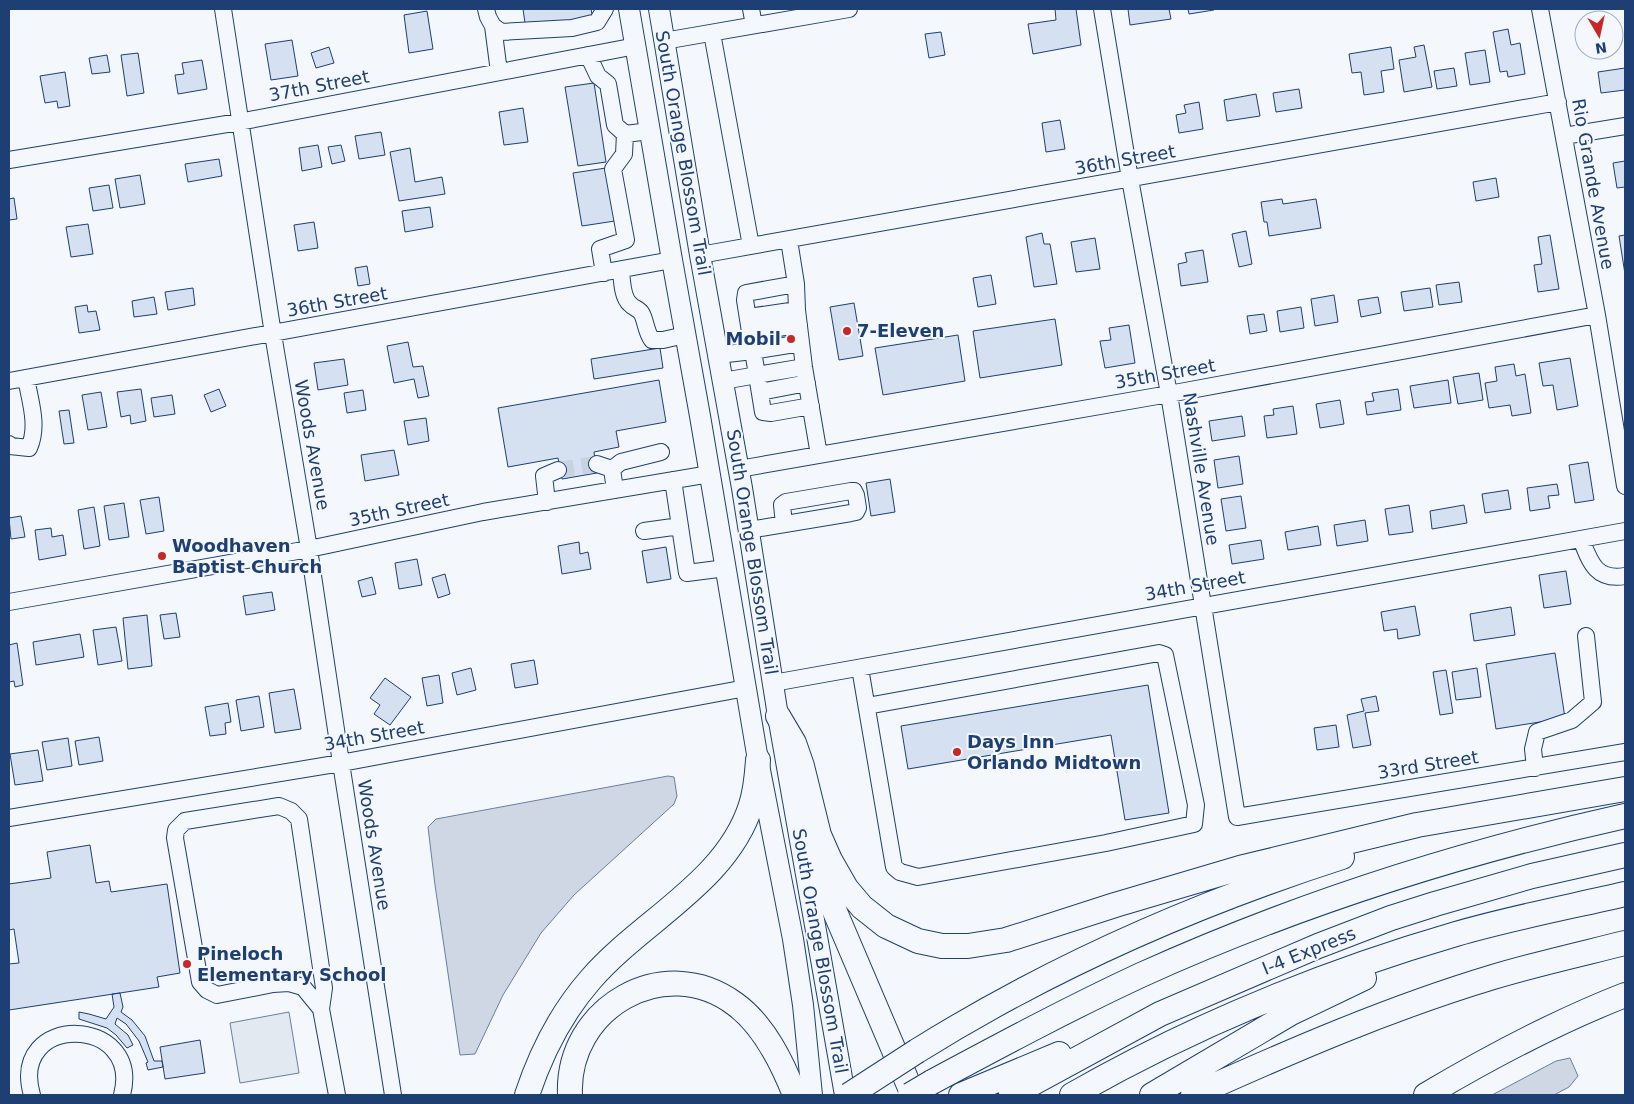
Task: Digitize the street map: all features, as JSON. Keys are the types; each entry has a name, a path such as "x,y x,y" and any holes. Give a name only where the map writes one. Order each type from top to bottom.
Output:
{"highway":[{"path":"778,716 794,743 822,842 846,888 862,907 886,926 918,941 942,946 968,946 998,942 1240,868 1417,825 1625,788"},
{"path":"786,753 814,857 824,886 918,1091 1010,1040 1106,992 1161,966 1246,931 1345,894 1417,871 1550,833 1625,816"},
{"path":"527,1095 544,1051 560,1021 579,993 609,961 688,892 725,855 741,829 752,805 758,760"},
{"path":"847,1095 976,1015 1118,943 1190,912 1286,876 1348,855 1514,807"},
{"name":"I-4 Express","path":"1012,1095 1160,1014 1318,946 1390,918 1532,876 1625,855"},
{"name":"I-4 Express","path":"1072,1095 1112,1072 1210,1025 1322,978 1457,934 1625,894"},
{"path":"1152,1095 1291,1012 1355,982 1462,940 1563,908"},
{"path":"1193,1095 1345,1030 1423,1000 1494,977 1625,943"},
{"path":"570,1095 571,1069 577,1051 597,1018 616,1002 636,991 659,985 675,984 709,989 741,1009 754,1022 769,1043 795,1095"},
{"path":"1426,1095 1540,1033 1625,994"},
{"path":"960,1095 1160,1014"}],"main road":[{"name":"South Orange Blossom Trail","path":"630,9 758,760 792,939 803,1005 812,1095"},
{"name":"South Orange Blossom Trail","path":"659,9 700,255 739,469 778,716 828,1001 847,1095"},
{"path":"679,299 698,334 717,428 726,450 739,469"},
{"path":"710,474 732,508 756,637 773,684"}],"street":[{"name":"Woods Avenue","path":"223,9 393,1095"},
{"path":"486,9 493,26 500,32 578,27 597,22 605,9"},
{"path":"751,9 754,25"},
{"path":"664,41 849,9"},
{"name":"Nashville Avenue","path":"1102,9 1130,179 1169,394 1237,817"},
{"name":"Rio Grande Avenue","path":"1540,9 1597,314 1619,405 1625,486"},
{"path":"493,26 499,72"},
{"path":"712,33 751,246"},
{"name":"37th Street","path":"9,160 240,122 636,46"},
{"path":"588,55 598,76 608,84 615,125 624,134 624,154 613,169 626,240 600,249 604,273"},
{"name":"36th Street","path":"700,255 1558,102"},
{"path":"1564,136 1625,126"},
{"path":"624,134 650,130"},
{"path":"789,240 796,284 804,367 819,455"},
{"name":"36th Street","path":"9,381 672,260"},
{"path":"621,270 626,299 630,305 639,309 643,315 652,340 663,340 686,335"},
{"path":"796,284 746,293 745,300 763,412 771,413 811,406"},
{"name":"35th Street","path":"739,469 1169,394 1597,314"},
{"path":"749,325 798,317"},
{"path":"718,355 801,343"},
{"path":"723,381 804,367"},
{"path":"9,444 10,446 29,448 34,438 33,415 26,378"},
{"path":"760,392 807,384"},
{"path":"615,490 605,466 661,452"},
{"path":"547,502 544,476 558,470"},
{"name":"35th Street","path":"9,602 309,549 483,512 710,474"},
{"path":"673,480 687,573 726,568"},
{"path":"749,530 784,524"},
{"path":"644,531 680,526"},
{"name":"34th Street","path":"773,684 1202,605 1625,531"},
{"path":"1581,539 1596,570 1606,576 1616,578 1625,576"},
{"path":"1535,768 1533,749 1537,732 1572,720 1593,702 1586,636"},
{"path":"860,668 894,866 900,872 918,877 1106,843 1194,824 1196,805 1166,655 1160,653 867,706"},
{"name":"34th Street","path":"9,818 341,763 746,688"},
{"name":"33rd Street","path":"1237,817 1625,752"},
{"path":"321,1009 303,986 289,983 273,984 217,995 207,990 200,982 175,838 176,830 185,821 279,806 291,811 299,819 324,988 321,1009 337,1095"},
{"path":"32,1095 29,1085 29,1073 31,1063 38,1050 47,1042 71,1032 97,1037 113,1050 124,1071 122,1095"}],"shaded area":[{"path":"668,776 674,777 677,796 674,804 574,895 541,933 503,995 475,1054 460,1055 428,827 436,819"},
{"path":"289,1012 299,1073 240,1083 230,1023"},
{"path":"1570,1058 1578,1076 1569,1087 1554,1095 1492,1095 1556,1061"}],"building":[{"path":"523,9 591,9 593,19 526,30"},
{"path":"1055,9 1076,9 1081,45 1033,54 1028,24 1056,20"},
{"path":"1128,9 1169,9 1171,19 1130,25"},
{"path":"1188,9 1214,9 1214,10 1189,14"},
{"path":"427,11 433,49 409,53 404,15"},
{"path":"1508,29 1511,45 1520,43 1525,74 1508,77 1507,71 1500,72 1493,32"},
{"path":"941,32 945,55 929,58 925,34"},
{"path":"292,40 298,76 271,80 265,44"},
{"path":"1424,45 1432,87 1404,92 1399,60 1416,57 1414,47"},
{"path":"329,47 334,63 316,68 311,53"},
{"path":"1391,47 1394,69 1381,71 1384,92 1364,95 1361,72 1352,73 1349,54"},
{"path":"1485,50 1490,82 1470,85 1465,53"},
{"path":"138,53 144,93 127,96 121,55"},
{"path":"107,55 110,72 92,74 89,58"},
{"path":"202,60 207,89 178,94 175,75 184,74 182,63"},
{"path":"1454,68 1457,86 1437,89 1434,71"},
{"path":"1625,68 1625,90 1601,93 1598,72"},
{"path":"65,72 70,106 58,108 57,101 45,103 40,76"},
{"path":"594,83 606,162 578,166 565,87"},
{"path":"1299,89 1302,108 1276,112 1273,93"},
{"path":"1256,94 1260,116 1227,121 1224,100"},
{"path":"1199,102 1203,129 1179,133 1176,115 1186,113 1184,105"},
{"path":"523,108 528,142 504,145 499,112"},
{"path":"1060,120 1065,149 1046,152 1042,123"},
{"path":"381,132 385,155 359,159 355,136"},
{"path":"318,145 322,167 302,171 299,148"},
{"path":"341,145 345,161 332,164 328,147"},
{"path":"410,148 415,182 442,177 445,194 399,201 390,152"},
{"path":"219,159 222,176 188,182 185,164"},
{"path":"1625,161 1625,187 1617,188 1613,163"},
{"path":"606,168 615,221 582,226 573,173"},
{"path":"140,175 145,204 120,208 115,179"},
{"path":"1496,178 1499,197 1476,201 1473,182"},
{"path":"109,185 113,208 93,211 89,188"},
{"path":"14,198 17,219 9,220 9,199"},
{"path":"1282,199 1283,204 1316,199 1321,228 1269,236 1267,222 1264,222 1261,202"},
{"path":"430,207 433,227 405,232 402,211"},
{"path":"314,222 318,248 298,251 294,225"},
{"path":"88,224 93,254 71,257 66,227"},
{"path":"1246,231 1252,264 1239,267 1232,234"},
{"path":"1042,233 1044,244 1050,244 1057,284 1034,287 1026,237"},
{"path":"1550,235 1559,289 1538,292 1534,265 1542,264 1538,237"},
{"path":"1625,235 1625,274 1619,236"},
{"path":"1095,238 1100,269 1076,272 1071,242"},
{"path":"1203,250 1208,282 1181,286 1178,264 1187,262 1185,253"},
{"path":"367,266 370,284 358,286 355,268"},
{"path":"991,275 996,304 978,307 973,278"},
{"path":"1459,282 1462,302 1439,305 1436,285"},
{"path":"193,288 195,305 168,310 165,292"},
{"path":"1430,288 1433,307 1404,311 1401,292"},
{"path":"1334,295 1338,322 1315,326 1311,299"},
{"path":"154,297 157,314 134,317 132,301"},
{"path":"1378,297 1381,313 1361,317 1358,300"},
{"name":"7-Eleven","path":"854,303 863,356 839,360 830,307"},
{"path":"87,305 88,312 96,311 100,330 79,333 75,307"},
{"path":"1301,307 1304,328 1280,332 1277,311"},
{"path":"1264,314 1267,331 1250,334 1247,316"},
{"path":"1055,319 1062,365 980,378 973,331"},
{"path":"1129,325 1135,363 1105,368 1100,341 1111,340 1109,328"},
{"path":"958,335 965,381 883,395 875,348"},
{"path":"408,342 413,367 423,366 429,396 418,398 414,379 394,383 387,346"},
{"path":"660,348 663,368 594,379 591,359"},
{"path":"1570,358 1578,406 1557,410 1553,385 1543,386 1539,363"},
{"path":"344,359 348,385 318,390 314,363"},
{"path":"1514,364 1516,376 1525,374 1531,413 1512,416 1510,405 1489,408 1485,383 1497,381 1495,367"},
{"path":"1479,373 1483,400 1458,404 1453,377"},
{"path":"659,380 666,422 616,431 619,447 594,452 597,473 562,479 558,458 508,467 498,408"},
{"path":"1448,380 1451,403 1414,408 1410,386"},
{"path":"141,389 146,421 131,424 130,415 121,417 117,392"},
{"path":"219,389 226,406 211,412 204,395"},
{"path":"1398,389 1401,410 1367,415 1365,402 1374,401 1372,393"},
{"path":"363,390 366,410 347,413 344,393"},
{"path":"101,392 107,427 88,430 82,395"},
{"path":"172,395 175,414 154,417 151,398"},
{"path":"1340,400 1344,424 1320,428 1316,404"},
{"path":"1293,406 1297,434 1267,438 1264,416 1274,415 1273,409"},
{"path":"69,410 74,443 64,444 59,411"},
{"path":"1242,416 1245,436 1212,441 1209,421"},
{"path":"426,418 429,441 408,445 404,421"},
{"path":"394,450 399,475 365,481 361,455"},
{"path":"1239,456 1243,484 1218,488 1214,460"},
{"path":"1588,462 1594,500 1575,503 1569,465"},
{"path":"890,479 895,512 871,516 866,483"},
{"path":"1557,484 1559,495 1548,496 1550,508 1530,511 1527,488"},
{"path":"1508,490 1511,509 1485,513 1482,494"},
{"path":"1241,496 1246,528 1226,531 1221,499"},
{"path":"159,497 164,531 146,534 140,500"},
{"path":"124,503 129,537 109,540 104,506"},
{"path":"1409,505 1413,532 1389,535 1385,509"},
{"path":"1464,505 1467,523 1432,529 1430,511"},
{"path":"94,507 100,546 84,549 78,510"},
{"path":"21,516 25,537 11,539 9,518"},
{"path":"1365,520 1368,541 1337,546 1334,525"},
{"path":"1318,526 1321,545 1288,550 1285,532"},
{"path":"51,528 52,537 63,535 66,555 39,560 35,530"},
{"path":"1261,540 1264,559 1232,564 1229,545"},
{"path":"579,542 580,554 588,552 591,569 562,574 558,546"},
{"path":"666,547 671,579 647,583 642,551"},
{"path":"417,559 422,585 399,589 395,563"},
{"path":"1566,571 1571,604 1544,608 1539,575"},
{"path":"445,574 450,594 438,598 432,578"},
{"path":"372,577 376,594 362,597 358,581"},
{"path":"272,592 275,610 246,615 243,596"},
{"path":"1415,606 1420,635 1398,639 1397,629 1384,631 1381,612"},
{"path":"1511,607 1515,635 1474,641 1470,614"},
{"path":"176,613 180,637 164,639 160,615"},
{"path":"147,615 152,666 128,669 123,618"},
{"path":"116,627 122,661 98,665 93,630"},
{"path":"80,634 84,657 36,665 33,642"},
{"path":"17,643 23,685 15,687 14,681 9,682 9,645"},
{"path":"1555,653 1565,718 1496,729 1486,664"},
{"path":"534,660 538,684 515,688 511,664"},
{"path":"471,668 476,690 457,695 452,673"},
{"path":"1477,668 1481,697 1456,700 1452,672"},
{"path":"1446,670 1453,713 1440,715 1433,672"},
{"path":"439,675 443,703 427,706 422,678"},
{"path":"385,678 411,697 390,725 374,714 380,705 370,698"},
{"name":"Days Inn Orlando Midtown","path":"1148,685 1169,813 1125,820 1111,735 908,769 901,726"},
{"path":"294,689 301,729 275,733 269,693"},
{"path":"259,696 264,727 241,731 236,700"},
{"path":"1376,696 1379,711 1365,713 1371,745 1353,748 1347,715 1364,711 1361,699"},
{"path":"228,703 231,722 225,723 226,734 210,736 205,707"},
{"path":"1336,725 1339,747 1317,750 1314,728"},
{"path":"99,737 103,761 79,765 75,741"},
{"path":"68,738 72,766 47,770 42,742"},
{"path":"38,750 43,781 15,785 10,754"},
{"name":"Pineloch Elementary School","path":"90,845 96,883 109,881 111,892 167,884 180,973 157,977 159,987 9,1010 9,964 19,963 14,929 9,930 9,884 51,878 47,852"},
{"path":"120,993 123,1007 121,1012 132,1020 145,1036 154,1061 162,1061 163,1067 148,1070 146,1063 148,1062 139,1041 126,1024 117,1018 115,1024 128,1035 133,1045 127,1048 107,1028 79,1019 79,1012 106,1019 114,1007 112,994"},
{"path":"200,1040 205,1073 165,1079 160,1047"}],"tunnel":[{"path":"558,470 597,464"}],"place":[{"name":"7-Eleven","path":"847,331"},
{"name":"Mobil","path":"791,339"},
{"name":"Woodhaven Baptist Church","path":"162,556"},
{"name":"Days Inn Orlando Midtown","path":"957,752"},
{"name":"Pineloch Elementary School","path":"187,964"}]}
